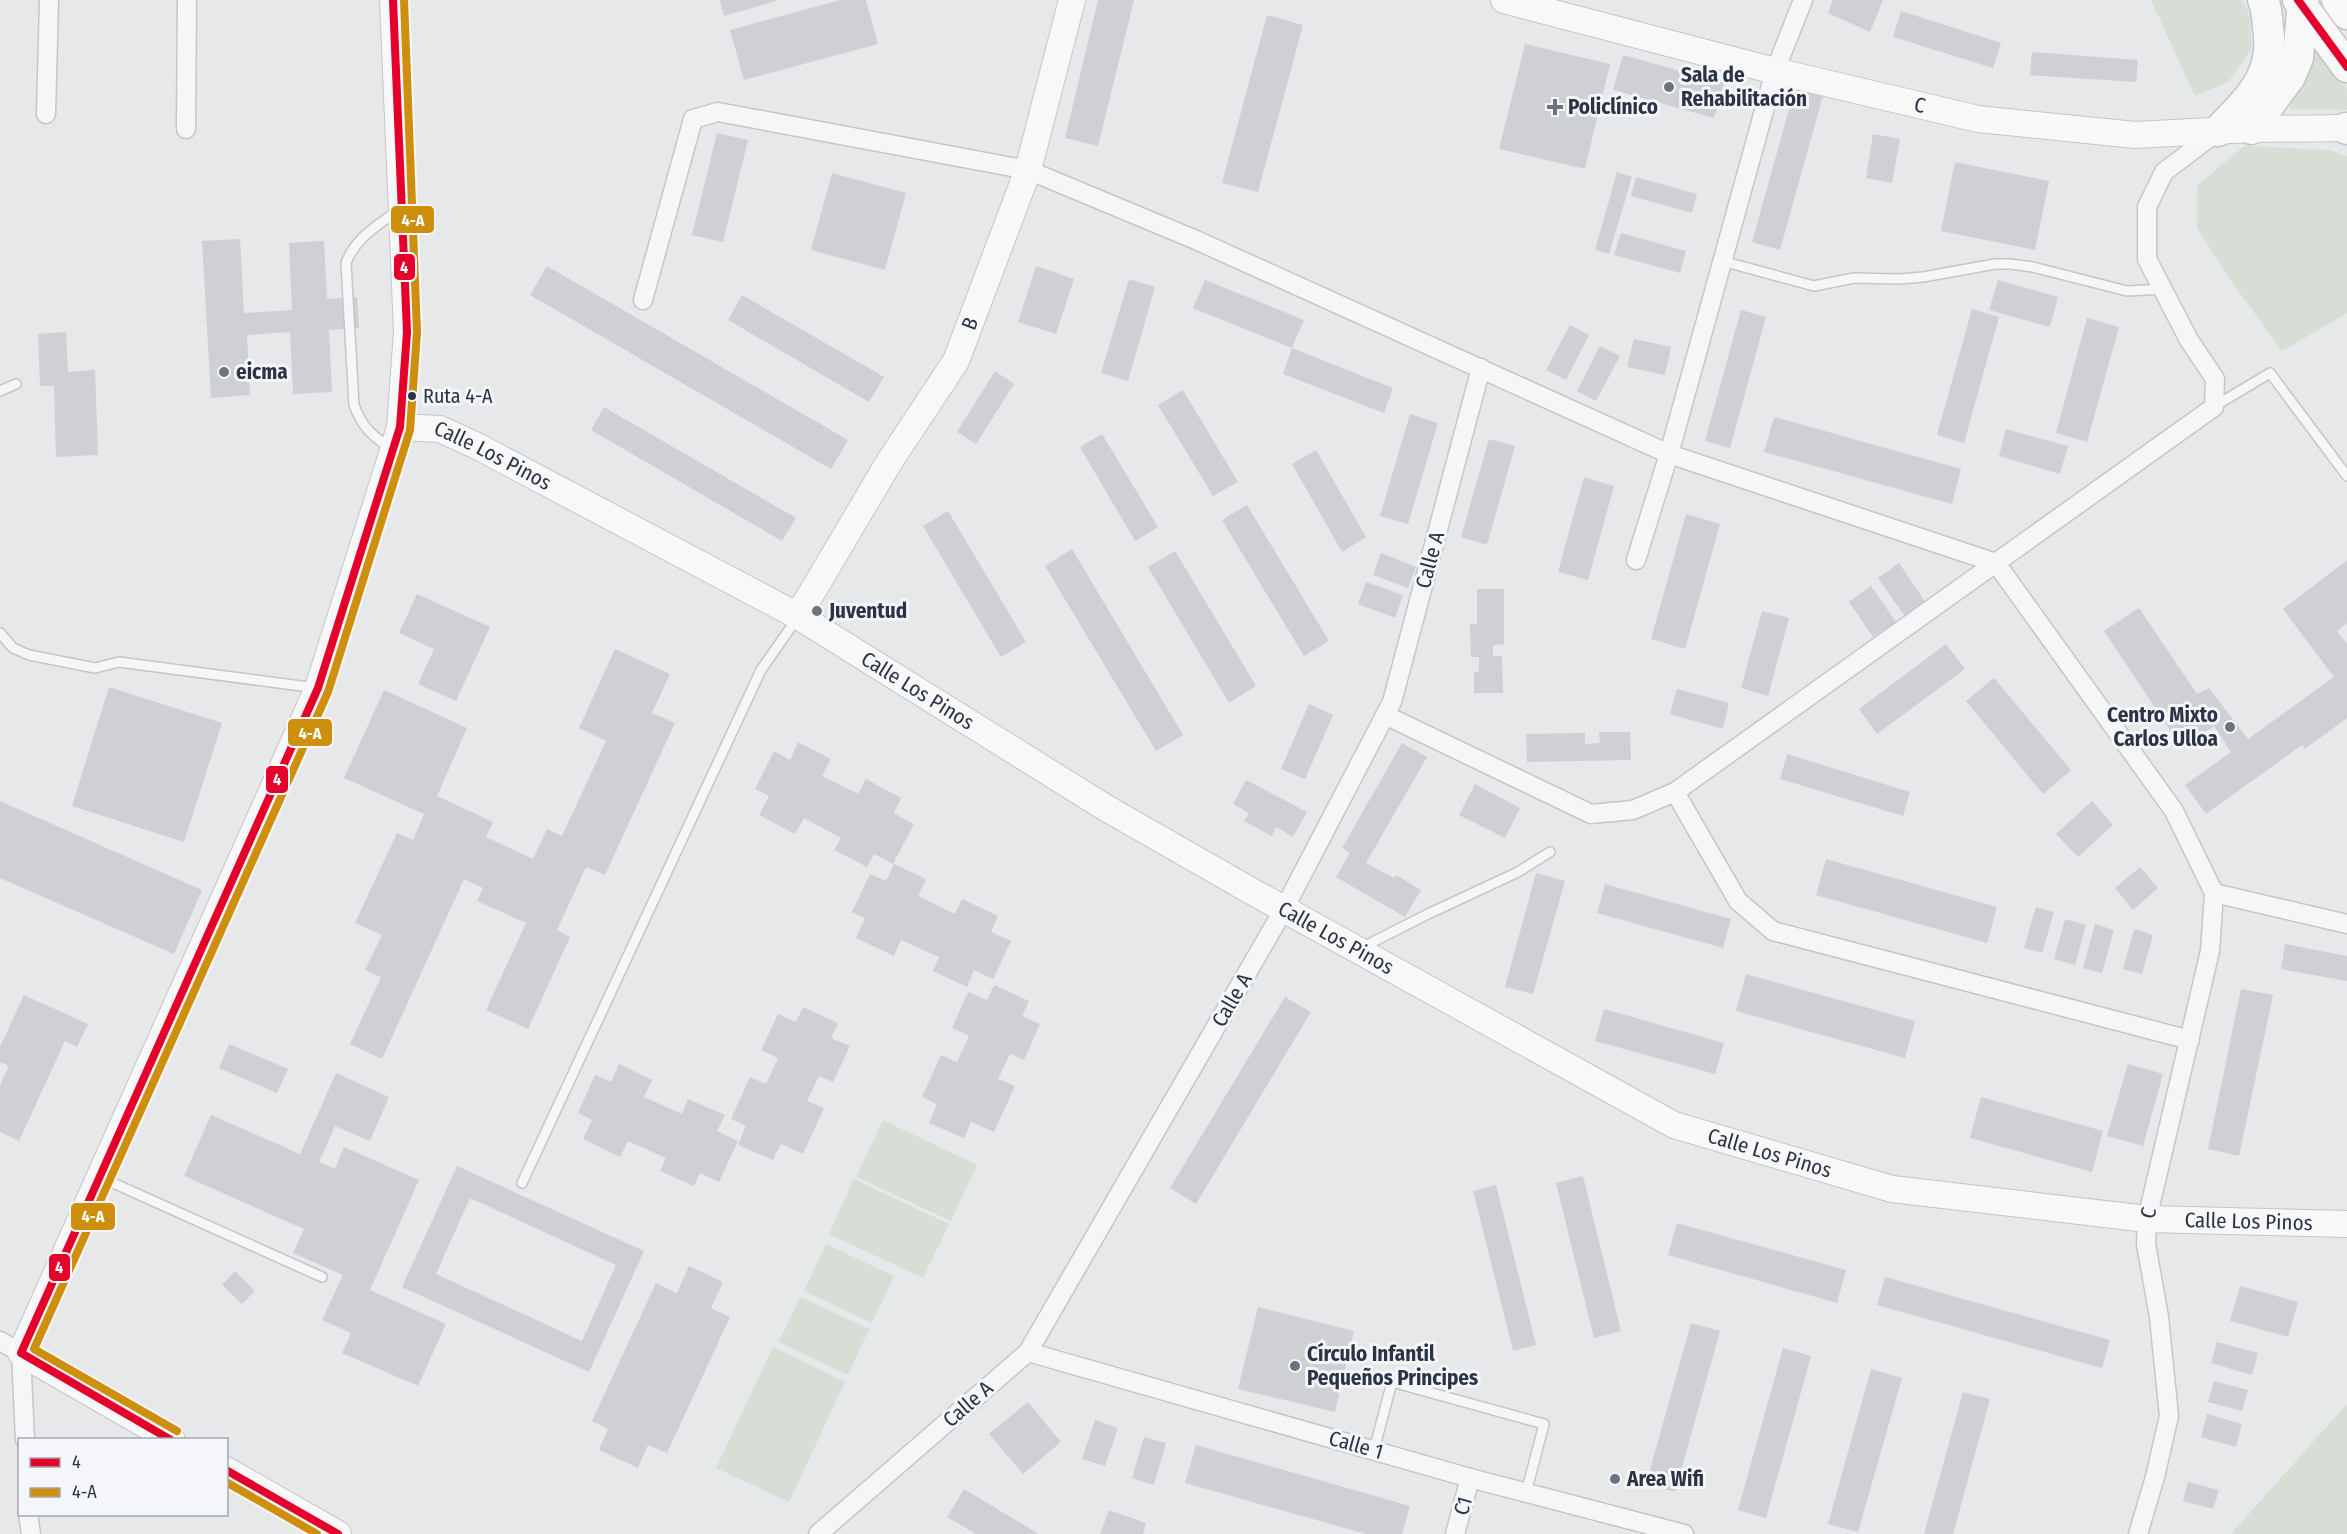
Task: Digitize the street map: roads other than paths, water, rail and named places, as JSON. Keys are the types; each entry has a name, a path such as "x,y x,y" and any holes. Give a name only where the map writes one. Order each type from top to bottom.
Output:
{"main road":[{"path":"2218,130 2254,92 2267,67 2271,42 2263,0"},
{"path":"2337,0 2347,14"},
{"path":"2301,2 2347,67"},
{"path":"2252,129 2290,77 2298,58 2301,2"}],"street":[{"path":"46,114 49,0"},
{"path":"186,129 187,0"},
{"path":"25,1438 11,1347 100,1177 318,688 396,439 407,332 393,0"},
{"name":"B","path":"798,616 891,459 956,361 1028,171 1072,0"},
{"name":"C","path":"1504,0 1566,7 1775,71 1978,119 2135,135 2252,129 2347,129"},
{"path":"1636,560 1669,454 1775,71 1803,0"},
{"path":"644,300 693,119 718,112 1028,171 1196,240 1669,454 1996,563 2174,811 2214,893 2347,924"},
{"path":"1386,715 1591,814 1633,810 1675,792 2214,406 2215,379 2189,340 2147,259 2147,207 2164,172 2218,130"},
{"name":"Calle A","path":"818,1534 1028,1352 1284,909 1392,702 1481,368"},
{"name":"Calle Los Pinos","path":"396,439 440,429 477,446 798,616 1106,808 1674,1125 1892,1189 2147,1219 2347,1224"},
{"path":"1675,792 1737,901 1773,931 2190,1040"},
{"name":"C","path":"2138,1534 2155,1478 2169,1416 2159,1317 2146,1244 2147,1219 2210,951 2214,893"},
{"path":"11,1347 169,1438"},
{"name":"Calle 1","path":"1028,1352 1470,1478 1684,1534"},
{"path":"228,1471 338,1534"},
{"name":"C1","path":"1455,1534 1470,1478"},
{"path":"28,1516 31,1534"}],"lane":[{"path":"396,439 371,435 360,423 354,405 346,263 351,249 360,239 402,208"},
{"path":"1722,261 1814,286 1854,278 1923,277 1995,264 2010,264 2033,267 2127,291 2163,289"},
{"path":"2214,406 2270,374 2347,476"},
{"path":"0,392 16,384"},
{"path":"522,1183 761,670 798,616"},
{"path":"0,633 13,648 29,655 95,668 118,662 318,688"},
{"path":"1359,950 1428,914 1518,872 1550,852"},
{"path":"100,1177 322,1277"},
{"path":"1374,1450 1392,1382 1544,1424 1526,1493"}],"place":[{"name":"Sala de Rehabilitación","path":"1669,87"},
{"name":"Policlínico","path":"1555,107"},
{"name":"eicma","path":"224,372"},
{"name":"Ruta 4-A","path":"412,396"},
{"name":"Juventud","path":"817,611"},
{"name":"Centro Mixto Carlos Ulloa","path":"2230,727"},
{"name":"Círculo Infantil Pequeños Principes","path":"1295,1366"},
{"name":"Area Wifi","path":"1615,1479"}]}
